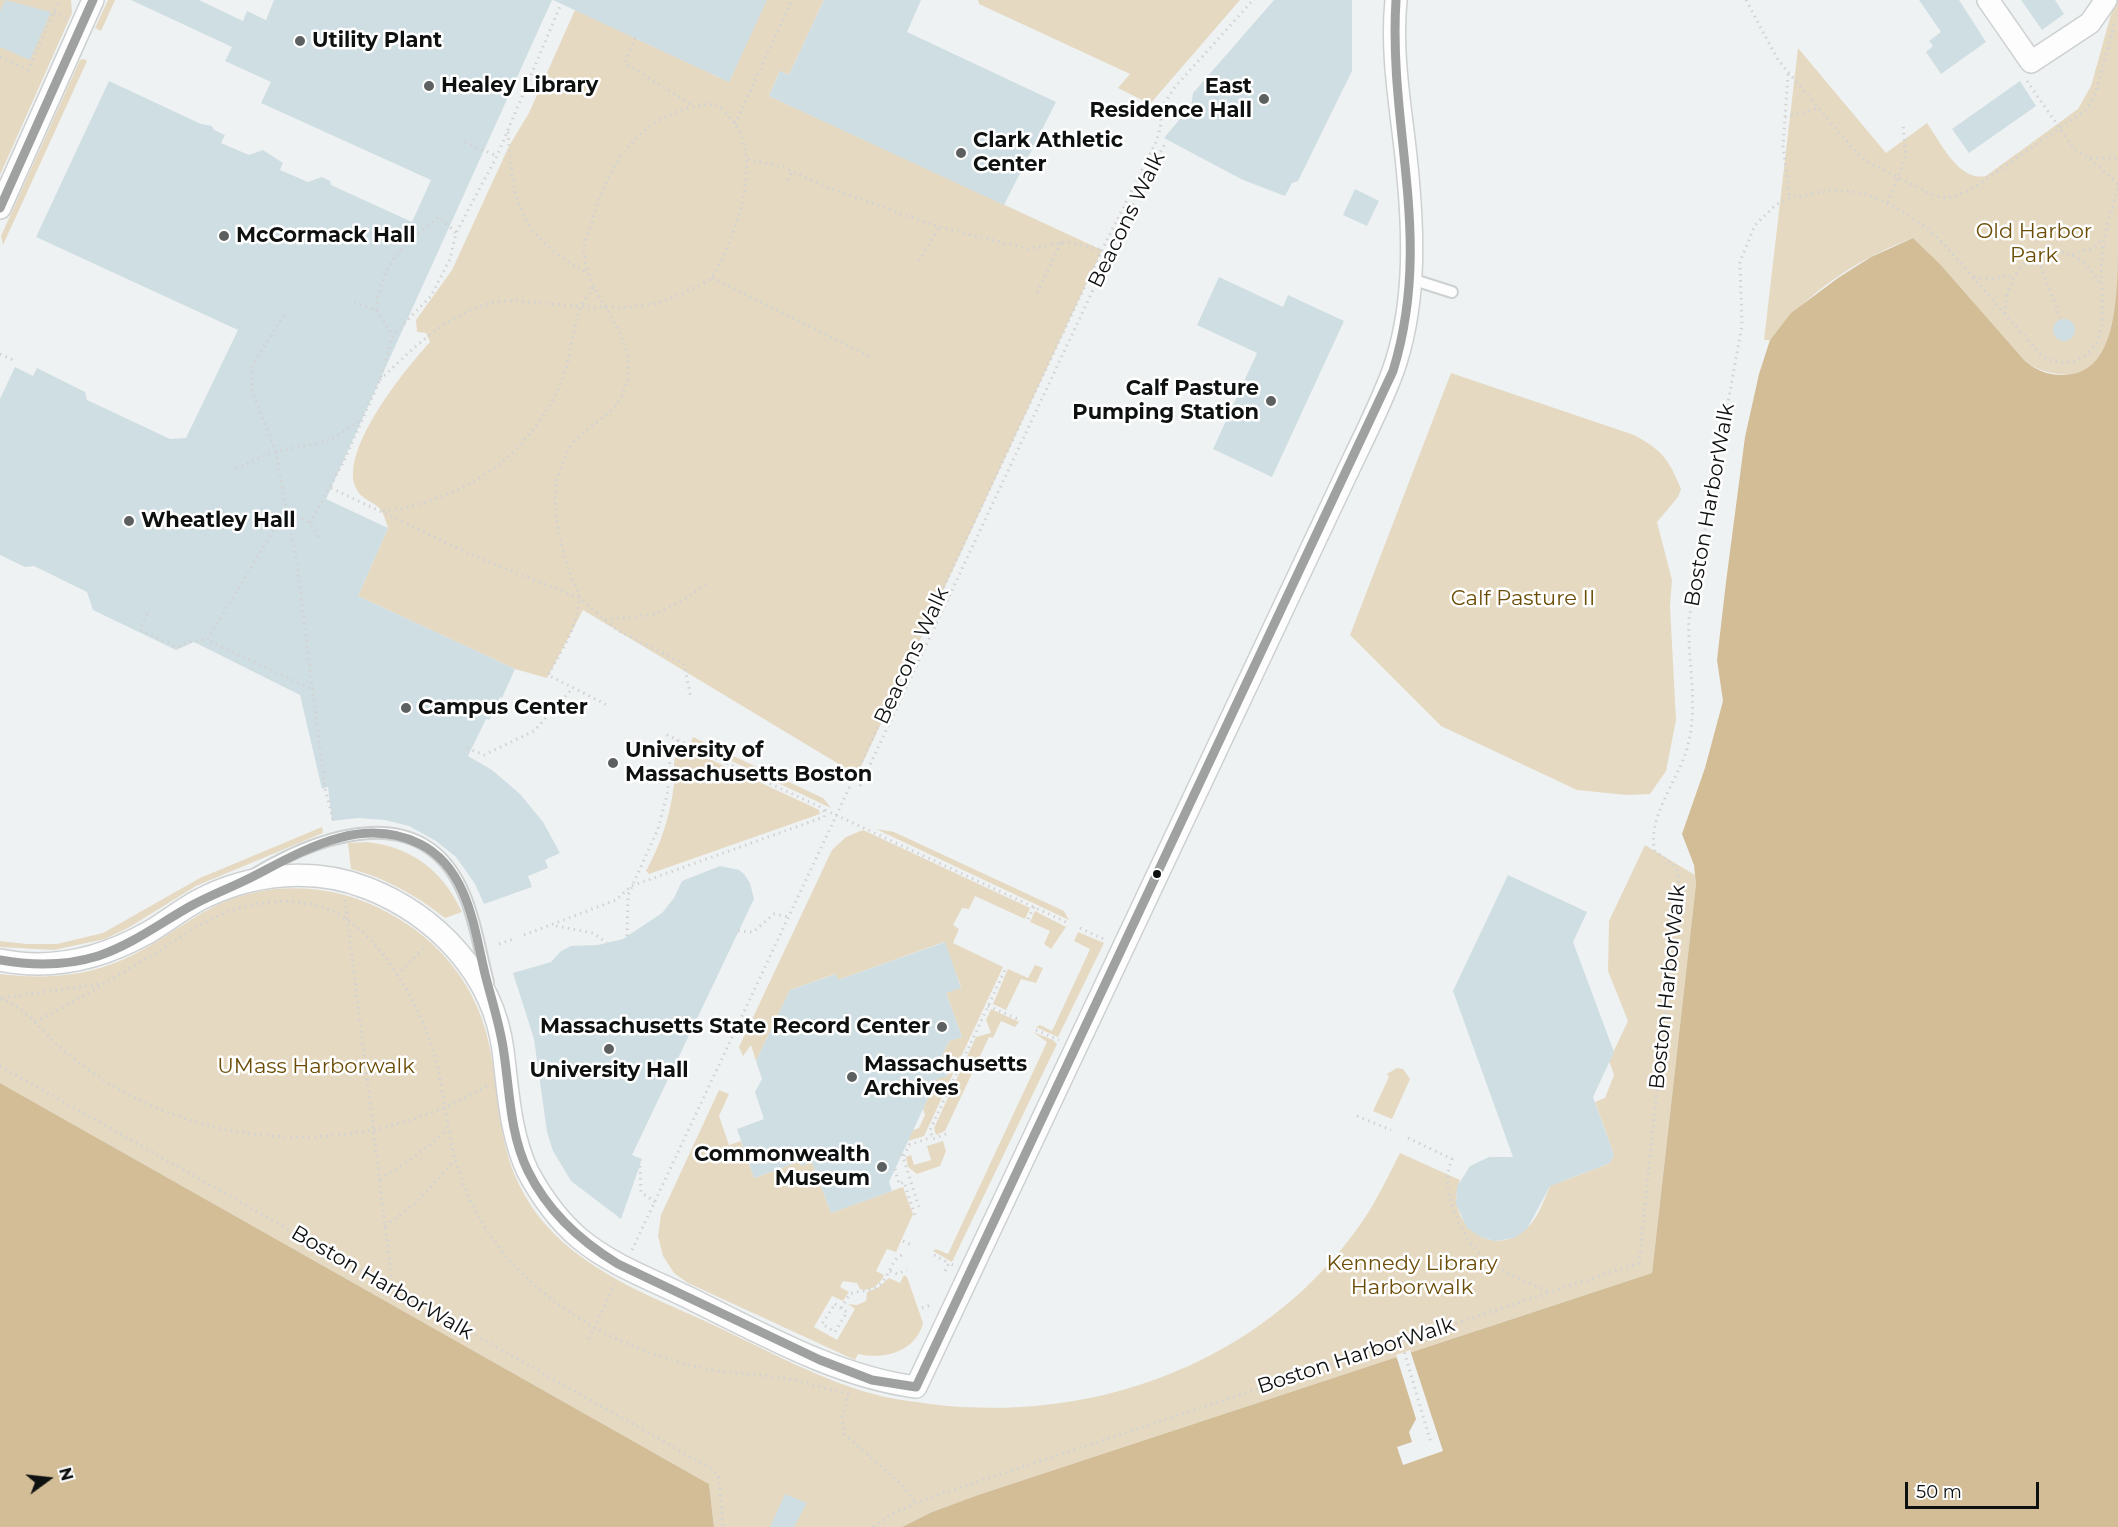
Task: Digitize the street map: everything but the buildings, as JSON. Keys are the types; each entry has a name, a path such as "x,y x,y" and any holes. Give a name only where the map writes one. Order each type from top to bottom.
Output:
{"street":[{"path":"0,208 93,0"},
{"path":"0,960 50,964 94,956 149,932 200,899 236,885 279,876 318,877 361,886 404,906 439,931 464,957 482,987 499,1029 509,1102 521,1155 545,1201 572,1232 623,1267 851,1381 872,1380 916,1387 1382,398 1403,334 1411,279 1409,185 1395,68 1396,0"},
{"path":"1988,0 2027,68 2090,24 2106,0"}],"lane":[{"path":"1411,279 1452,292"},
{"path":"236,885 301,850 346,835 388,832 422,845 447,865 464,893 499,1029"}],"path":[{"path":"0,57 28,70 59,0"},
{"path":"735,124 792,0"},
{"name":"Beacons Walk","path":"631,1251 838,816 1102,250 1159,134 1161,108 1176,87 1252,0"},
{"path":"1746,0 1773,54 1862,158 1935,196 1958,196 1970,191 2087,109 2094,99 2115,19"},
{"path":"310,523 331,488 363,419 380,380 393,335 432,296 450,259 456,233 497,156 561,4"},
{"path":"54,13 70,20"},
{"path":"634,38 625,63 693,106"},
{"path":"2027,68 2068,143 2118,186"},
{"path":"1788,73 1784,161 1790,198"},
{"path":"380,380 417,345 457,316 492,303 522,300 583,304 604,306 626,309 672,299 712,278 738,219 748,159 735,124 716,104 693,106 667,115 630,143 602,187 584,252 593,287 604,306 611,317 629,367 626,390 599,423 578,437 561,467 556,487 562,549 580,598 575,624 548,675 609,706"},
{"path":"1785,117 1820,108"},
{"path":"1888,203 1906,156 1903,125"},
{"path":"508,131 517,205 527,223 554,253 589,274"},
{"path":"465,142 497,156"},
{"name":"Beacons Walk","path":"860,786 1165,144"},
{"path":"2088,158 2118,158"},
{"path":"748,159 792,171 829,188 939,227 1029,249 1060,243 1102,250"},
{"path":"788,180 792,171"},
{"name":"Boston HarborWalk","path":"873,1527 916,1503 1639,1263 1679,878 1677,868 1655,851 1654,829 1680,769 1690,732 1694,697 1688,646 1689,619 1742,325 1740,262 1755,225 1777,204 1819,190 1864,193 1888,203 1934,233 2043,357 2061,363 2077,360 2092,349 2100,336 2100,284 2104,238 2118,186"},
{"path":"376,310 378,289 385,270 407,241 439,217 456,233"},
{"path":"919,261 939,227"},
{"path":"2005,315 2007,290 2013,275 2025,261 2037,255 2053,252 2067,254 2083,252 2104,238"},
{"path":"1037,292 1060,243"},
{"path":"2067,254 2085,264 2100,284"},
{"path":"2037,255 2060,318"},
{"path":"1972,276 1991,279 2013,275"},
{"path":"712,278 873,358"},
{"path":"381,512 412,507 443,498 488,474 510,455 546,408 561,382 583,304 593,287"},
{"path":"354,303 376,310 393,335"},
{"path":"284,315 250,368 252,391 276,452 296,556 325,788 335,829"},
{"path":"0,354 15,361"},
{"path":"236,470 276,452 330,440 363,419"},
{"path":"331,488 481,559 580,598 617,630 684,664 692,698"},
{"path":"286,510 310,523 319,538"},
{"path":"207,640 286,510"},
{"path":"605,620 656,614 687,598 709,581"},
{"path":"147,614 140,630 167,643 177,647 190,640 207,640 313,690"},
{"path":"467,748 484,754 534,731 572,689"},
{"path":"665,734 1068,923"},
{"path":"627,936 627,903 631,886 658,829 668,791 670,758 678,740"},
{"path":"524,935 616,900 631,886 819,820 825,815 822,808"},
{"path":"344,896 393,1289"},
{"path":"35,1022 81,998 102,983 212,919 254,903 272,900 296,902 332,911 348,921 378,950 397,975 429,1036 439,1072 447,1130 455,1160 478,1215 506,1257 549,1297 595,1328 640,1350 688,1364 778,1377 848,1394"},
{"path":"1028,919 1034,907"},
{"path":"738,931 753,932 774,914 789,917"},
{"path":"551,926 593,933 607,943"},
{"path":"1080,928 1108,940"},
{"path":"499,944 514,939"},
{"path":"397,975 430,941"},
{"path":"932,1137 930,1130 1005,970"},
{"path":"0,999 102,983"},
{"path":"0,999 16,1005 59,1046 104,1080 136,1098 190,1121 237,1132 285,1138 320,1138 374,1131 402,1124 445,1107 494,1082"},
{"path":"988,1006 1018,1019"},
{"path":"1036,1030 1061,1041"},
{"name":"Boston HarborWalk","path":"0,1066 715,1472 720,1482 723,1527"},
{"path":"1358,1116 1391,1130"},
{"path":"380,1179 412,1159 447,1130"},
{"path":"919,1207 902,1156 909,1145 946,1134"},
{"path":"1408,1138 1452,1159 1446,1178 1449,1195 1460,1227 1477,1252 1502,1271 1552,1293"},
{"path":"385,1226 416,1203 455,1160"},
{"path":"640,1166 641,1192 655,1202"},
{"path":"895,1169 899,1184 904,1182 915,1215"},
{"path":"903,1241 912,1245"},
{"path":"841,1308 850,1294 876,1287 890,1271 896,1257 902,1255"},
{"path":"934,1255 949,1263"},
{"path":"890,1271 897,1274 908,1270"},
{"path":"589,1339 616,1282"},
{"path":"835,1304 841,1308 847,1312 835,1332 822,1324 835,1304"},
{"path":"922,1308 930,1305"},
{"path":"1401,1341 1431,1443"},
{"path":"851,1381 842,1416 844,1434 901,1484 916,1503"}],"green space":[{"path":"0,0 71,0 72,13 0,175"},
{"path":"108,0 115,0 101,31 95,28"},
{"path":"766,0 824,0 789,75 780,71 769,96 1102,250 857,775 583,610 547,678 515,669 358,596 388,528 381,510 357,491 353,470 357,451 366,431 392,389 430,342 426,333 417,332 416,320 452,270 509,146 529,113 575,10 729,82"},
{"path":"978,0 1240,0 1150,104 1118,88 1130,74 979,4"},
{"name":"Old Harbor Park","path":"2115,0 2118,0 2118,272 2113,334 2110,346 2103,358 2094,366 2072,374 2047,372 2036,368 2025,361 1940,264 1913,238 1872,256 1834,279 1799,307 1770,340 1764,340 1798,48 1886,153 1927,123 1959,167 1976,176 1986,176 2078,109 2091,86"},
{"path":"80,60 87,61 3,245 1,236"},
{"name":"Calf Pasture II","path":"1451,373 1634,435 1664,456 1677,479 1681,489 1678,497 1657,522 1672,580 1670,606 1676,720 1666,771 1650,794 1627,795 1577,790 1441,726 1350,635"},
{"path":"693,737 823,798 831,808 691,742"},
{"path":"680,749 690,750 813,807 819,810 820,814 649,874 646,871 656,851 670,808 674,785 674,760"},
{"path":"322,827 323,833 196,886 128,928 105,939 54,950 0,947 0,941 57,944 103,933 200,878"},
{"path":"876,829 894,832 1064,911 1069,920"},
{"path":"863,830 1030,908 1025,919 975,896 969,909 962,908 953,925 959,929 953,943 1003,967 924,1136 908,1141 913,1130 919,1128 925,1115 923,1109 937,1079 948,1075 942,1056 949,1041 962,1037 946,993 961,987 944,942 838,980 835,974 790,990 756,1061 751,1045 743,1056 739,1047 832,850 846,837"},
{"path":"367,842 398,849 424,864 445,884 462,912 445,918 401,889 377,877 351,869 348,843"},
{"name":"UMass Harborwalk","path":"1645,845 1695,875 1696,884 1652,1273 978,1495 932,1512 902,1527 714,1527 709,1484 0,1083 0,974 62,975 107,966 146,948 215,906 255,892 297,888 339,894 360,900 398,918 416,930 432,943 459,975 479,1012 486,1032 502,1132 516,1178 528,1201 546,1225 584,1259 628,1286 798,1366 857,1389 890,1398 930,1404 993,1408 1056,1404 1116,1392 1175,1372 1230,1344 1281,1309 1327,1266 1366,1216 1400,1153 1460,1180 1457,1195 1458,1209 1464,1222 1474,1232 1485,1238 1499,1241 1512,1238 1531,1224 1553,1180 1558,1183 1610,1163 1614,1155 1595,1102 1605,1098 1614,1075 1609,1061 1628,1021 1608,971 1609,921"},
{"path":"1035,911 1066,927 1051,949 1044,944 1050,931 1030,922"},
{"path":"1078,932 1104,943 1058,1037 1036,1027 1040,1025 1052,1031 1087,956 1090,949 1074,941"},
{"path":"1035,965 1043,968 1036,983 1021,979 1006,1010 993,1004 1008,969 1028,978"},
{"path":"991,1009 1019,1022 1015,1027 1001,1021 993,1038 989,1037 945,1131 936,1135 934,1128 976,1037 991,1033 986,1020"},
{"path":"1033,1032 1057,1044 952,1262 933,1251 936,1249 948,1254 1047,1042"},
{"path":"1397,1068 1403,1069 1410,1079 1392,1119 1373,1111 1389,1077 1387,1074"},
{"path":"719,1090 729,1094 719,1116 729,1145 741,1141 754,1178 800,1161 801,1165 812,1162 831,1213 903,1187 913,1214 896,1252 887,1249 876,1271 884,1275 882,1279 874,1287 867,1289 860,1289 857,1283 843,1281 840,1287 849,1292 843,1301 832,1296 814,1327 837,1340 855,1309 848,1304 857,1305 866,1301 867,1292 879,1287 889,1278 900,1283 904,1275 907,1277 923,1323 919,1333 906,1347 897,1352 878,1356 858,1354 855,1360 688,1283 674,1273 663,1256 658,1236 661,1215"},
{"path":"943,1141 946,1151 940,1166 917,1174 908,1167 906,1157 911,1155 914,1165 931,1160 927,1146"}],"shaded area":[{"path":"1913,238 1940,264 2025,361 2036,369 2059,375 2072,374 2087,368 2098,357 2107,342 2115,305 2118,251 2118,1527 902,1527 932,1512 978,1495 1652,1273 1696,884 1694,865 1682,834 1705,768 1723,701 1717,660 1745,437 1759,374 1770,340 1791,313 1871,257"},
{"path":"0,1083 709,1484 714,1527 0,1527"}],"pier":[{"path":"1410,1350 1443,1451 1403,1465 1397,1447 1412,1442 1409,1432 1416,1419 1396,1355"}],"transit line":[{"path":"0,208 93,0"},
{"path":"0,960 49,964 74,962 98,956 133,940 203,899 331,840 375,833 398,836 420,844 449,868 466,901 497,1019 517,1141 536,1186 555,1212 591,1246 618,1264 820,1360 872,1380 916,1387 1393,371 1405,322 1410,275 1410,229 1395,48 1396,0"}],"place":[{"name":"Utility Plant","path":"300,41"},
{"name":"Healey Library","path":"429,86"},
{"name":"East Residence Hall","path":"1264,99"},
{"name":"Clark Athletic Center","path":"961,153"},
{"name":"McCormack Hall","path":"224,236"},
{"name":"Calf Pasture Pumping Station","path":"1271,401"},
{"name":"Wheatley Hall","path":"129,521"},
{"name":"Campus Center","path":"406,708"},
{"name":"University of Massachusetts Boston","path":"613,763"},
{"name":"Massachusetts State Record Center","path":"942,1027"},
{"name":"University Hall","path":"609,1049"},
{"name":"Massachusetts Archives","path":"852,1077"},
{"name":"Commonwealth Museum","path":"882,1167"}],"park label":[{"name":"Kennedy Library Harborwalk","path":"1412,1276"}]}
